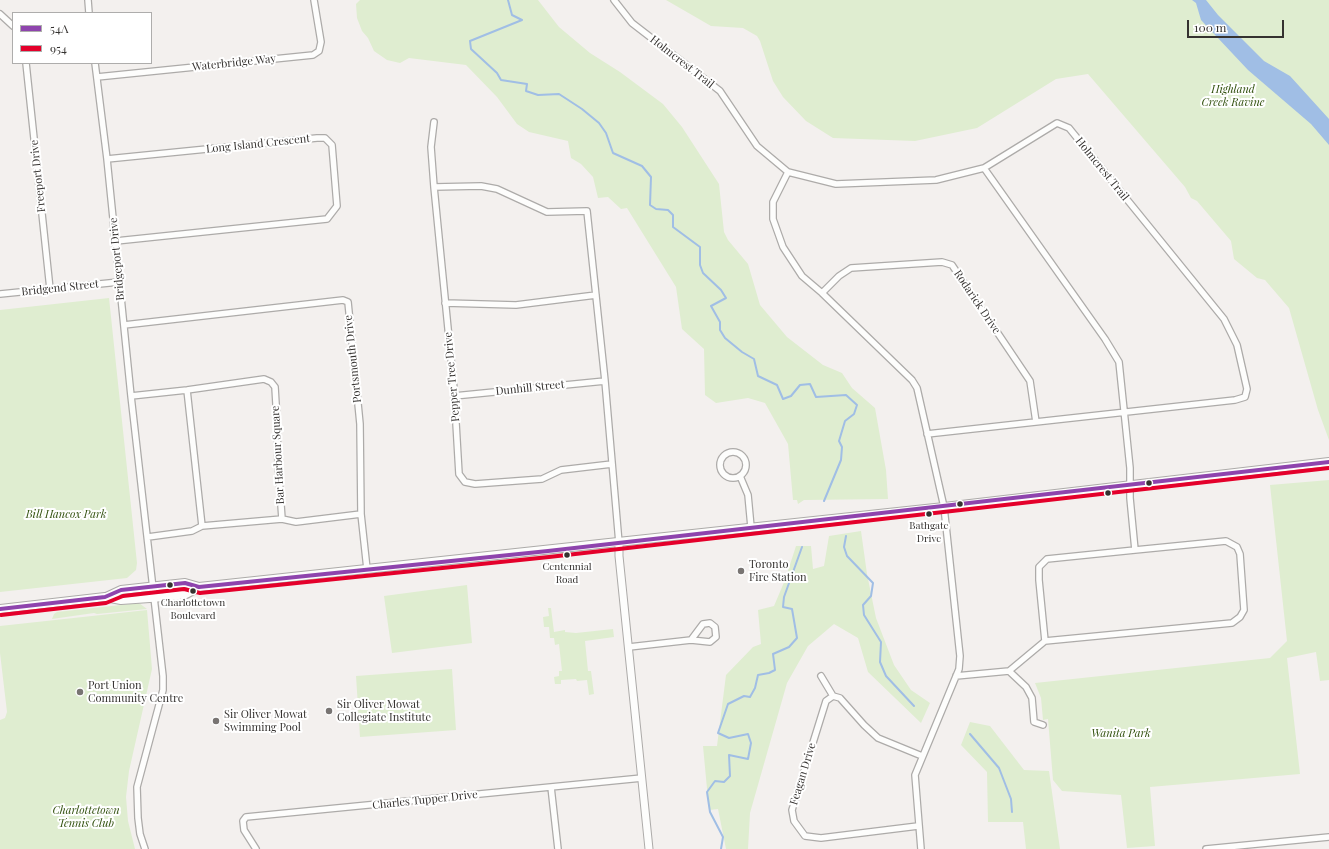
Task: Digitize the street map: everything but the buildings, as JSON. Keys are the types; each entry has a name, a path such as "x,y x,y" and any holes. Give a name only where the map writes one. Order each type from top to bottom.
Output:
{"main road":[{"path":"105,597 121,600 186,594 199,587 619,543 1329,462"},
{"path":"0,609 105,597 121,590 186,583 199,587"}],"street":[{"path":"88,0 89,12"},
{"name":"Waterbridge Way","path":"96,77 313,55 319,51 321,42 314,0"},
{"name":"Holmcrest Trail","path":"614,0 632,23 720,91 757,146 788,172 836,184 936,180 984,168 1057,123 1069,128 1224,319 1237,345 1247,389 1245,398 927,434"},
{"path":"0,14 12,25"},
{"name":"Freeport Drive","path":"26,64 50,289"},
{"name":"Bridgeport Drive","path":"95,64 107,159 131,396 154,597"},
{"name":"Pepper Tree Drive","path":"434,122 431,147 454,396 459,474 465,482 475,484 542,478 561,470 612,464"},
{"name":"Long Island Crescent","path":"107,159 317,138 325,138 332,145 337,206 327,219 116,241"},
{"path":"984,168 1119,362 1125,412 1131,485 1130,500 1135,550"},
{"path":"788,172 773,202 773,219 783,247 802,276 822,293 912,380 917,388 944,507 960,656 956,676 914,775 921,849"},
{"path":"434,187 481,186 497,189 547,212 587,211 605,381 619,556 649,849"},
{"name":"Rodarick Drive","path":"822,293 839,276 851,268 942,262 952,265 1030,381 1036,422"},
{"name":"Bridgend Street","path":"0,294 119,282"},
{"path":"445,303 516,305 596,295"},
{"name":"Portsmouth Drive","path":"124,325 343,300 348,302 360,424 360,514 367,569"},
{"name":"Bar Harbour Square","path":"131,396 264,379 271,382 274,387 278,422 278,462 282,519 202,526 192,532 148,537"},
{"name":"Dunhill Street","path":"454,396 605,381"},
{"path":"187,390 202,526"},
{"path":"731,452 740,454 746,460 746,469 740,476 732,478 722,472 720,464 727,454 731,452"},
{"path":"740,476 748,495 751,527"},
{"path":"282,519 296,522 360,514"},
{"path":"956,676 1009,671 1044,641 1232,622 1240,617 1244,610 1240,554 1237,547 1226,541 1047,559 1039,567 1038,580 1044,641"},
{"path":"145,849 140,834 137,787 163,690 154,597"},
{"path":"629,647 691,640 710,642 716,637 715,627 710,623 703,624 691,640"},
{"path":"1009,671 1026,687 1032,698 1034,722 1043,725"},
{"path":"821,676 833,696 840,698 878,738 922,756"},
{"name":"Feagan Drive","path":"833,696 826,701 797,790 792,810 794,821 805,836 821,838 918,826"},
{"name":"Charles Tupper Drive","path":"256,849 244,830 243,821 246,817 642,778"},
{"path":"552,787 558,849"},
{"path":"1206,849 1329,837"}],"green space":[{"path":"360,0 538,0 559,27 590,53 620,72 663,104 682,127 719,184 724,232 728,240 748,264 760,305 787,337 823,365 842,373 852,388 875,408 886,470 888,499 804,500 798,504 797,500 793,500 788,444 765,403 748,398 716,403 705,395 704,349 682,329 676,287 627,208 621,209 608,197 598,198 593,177 581,164 571,158 568,141 529,132 517,124 497,97 466,65 409,58 400,63 387,60 374,51 368,38 362,31 357,18 356,4"},
{"name":"Highland Creek Ravine","path":"666,0 1329,0 1329,440 1318,410 1289,308 1265,280 1257,278 1234,259 1231,241 1197,201 1191,198 1185,187 1088,74 1056,79 977,128 915,141 833,138 806,121 783,97 773,81 757,36 743,28 711,26"},
{"name":"Bill Hancox Park","path":"109,298 137,563 136,570 127,578 0,592 0,310"},
{"name":"Wanita Park","path":"1329,480 1329,680 1320,681 1316,652 1287,658 1300,774 1150,787 1155,846 1127,848 1121,795 1062,791 1053,780 1048,719 1043,720 1041,698 1035,683 1270,658 1287,641 1270,485"},
{"path":"861,531 867,574 876,618 894,665 911,690 930,703 921,723 868,672 858,638 834,624 808,646 787,683 750,813 748,849 726,849 718,809 709,810 703,746 717,746 726,675 753,647 761,644 758,610 774,606 785,580 796,546 811,546 813,569 824,566 829,536"},
{"path":"467,585 472,643 392,653 384,596"},
{"path":"139,603 147,609 97,614 94,613 52,619 54,614 57,612"},
{"path":"548,608 551,608 554,632 565,630 565,632 576,633 613,629 614,637 585,641 588,671 591,671 594,694 589,695 587,680 561,680 561,684 555,684 554,677 559,676 559,671 562,671 559,644 555,645 554,638 550,638 549,627 544,627 543,617 549,616"},
{"name":"Charlottetown Tennis Club","path":"147,610 152,669 129,771 126,797 128,821 135,849 0,849 0,720 5,718 7,712 0,653 0,626"},
{"path":"452,669 456,730 360,737 356,676"},
{"path":"970,722 990,726 1024,770 1049,771 1060,849 1026,849 1023,822 988,822 987,772 961,745"}],"water":[{"path":"1192,0 1206,0 1218,15 1264,61 1290,76 1329,119 1329,145 1311,124 1248,70 1201,20 1196,3"}],"waterway":[{"path":"508,0 512,15 522,20 470,41 471,49 497,73 501,80 527,84 526,91 538,95 559,94 582,109 599,123 606,133 613,153 642,166 651,177 650,205 656,209 668,210 673,215 673,227 700,247 700,265 703,273 721,290 726,298 711,306 720,322 720,330 725,338 742,352 754,359 758,376 777,385 783,399 791,396 800,385 810,384 816,397 846,395 857,405 854,414 845,421 839,441 842,447 841,460 824,501"},
{"path":"846,536 844,547 847,556 873,583 871,596 863,605 864,615 881,642 880,662 886,676 914,706"},
{"path":"721,849 723,837 710,812 707,792 715,781 724,782 730,776 729,755 748,759 751,743 748,734 729,738 718,733 728,704 744,696 750,697 755,688 758,675 775,670 773,654 789,647 797,638 792,609 783,607 784,597 802,547"},
{"path":"970,734 999,768 1011,799 1012,812"}],"transit line":[{"name":"54A","path":"0,609 105,597 121,590 185,583 199,587 548,551 1329,462"},
{"name":"954","path":"1,615 106,603 123,596 184,589 200,593 549,557 1329,468"}],"place":[{"name":"Bathgate Drive","path":"929,514"},
{"name":"Centennial Road","path":"567,555"},
{"name":"Toronto Fire Station","path":"741,571"},
{"name":"Charlottetown Boulevard","path":"193,591"},
{"name":"Port Union Community Centre","path":"80,692"},
{"name":"Sir Oliver Mowat Collegiate Institute","path":"329,711"},
{"name":"Sir Oliver Mowat Swimming Pool","path":"216,721"}]}
